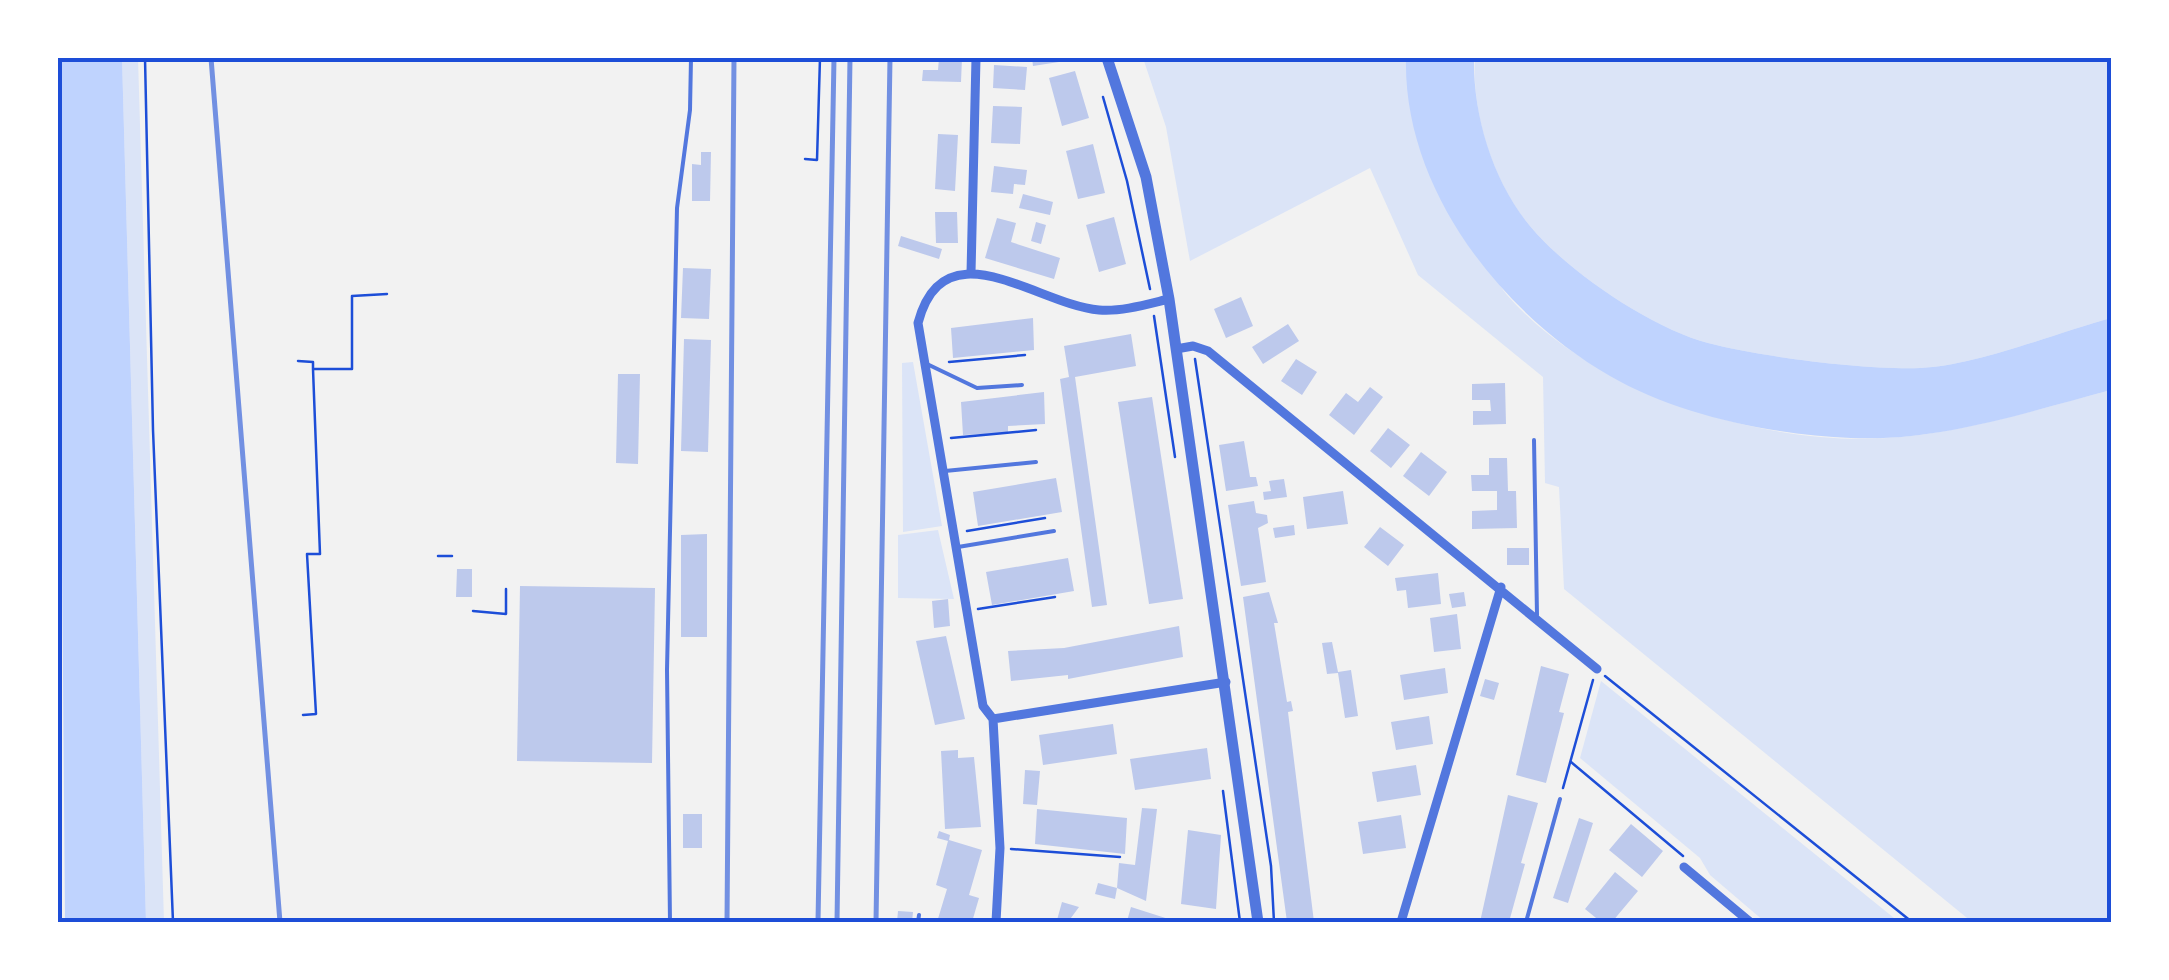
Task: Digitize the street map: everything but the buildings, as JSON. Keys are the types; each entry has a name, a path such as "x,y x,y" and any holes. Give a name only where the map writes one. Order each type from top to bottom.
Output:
{"street":[{"path":"971,273 976,58"},
{"path":"1106,58 1146,177 1169,299 1258,922"},
{"path":"996,922 1000,848 993,718 983,706 918,323 922,306 932,290 949,277 971,273 1098,310 1169,299"},
{"path":"1176,349 1193,346 1208,350 1597,669"},
{"path":"1403,922 1501,587"},
{"path":"993,718 1226,682"},
{"path":"1684,867 1750,922"}],"lane":[{"path":"670,922 667,670 676,227 690,110 691,58"},
{"path":"928,364 977,388 1022,385"},
{"path":"1534,440 1537,617"},
{"path":"945,471 1036,462"},
{"path":"958,547 1054,531"},
{"path":"1526,922 1560,799"},
{"path":"918,922 919,914"}],"path":[{"path":"145,58 153,430 172,922"},
{"path":"805,159 817,160 820,58"},
{"path":"1102,93 1128,181 1148,278"},
{"path":"313,369 352,369 352,296 387,294"},
{"path":"1193,346 1271,866 1274,922"},
{"path":"928,364 1024,354"},
{"path":"298,360 313,362 320,554 307,554 316,714 303,715"},
{"path":"939,439 1036,430"},
{"path":"956,533 1045,518"},
{"path":"438,556 452,556"},
{"path":"473,611 506,614 506,589"},
{"path":"967,611 1055,596"},
{"path":"1560,799 1597,669 1912,922"},
{"path":"1570,762 1682,852 1684,867"},
{"path":"1000,848 1120,857"}],"shaded area":[{"path":"122,58 138,58 164,922 146,922"},
{"path":"1143,58 1406,58 1421,106 1488,261 1507,295 1543,330 1585,360 1682,406 1787,433 1888,438 1973,426 2111,390 2111,922 1972,922 1564,589 1559,487 1545,483 1543,377 1418,275 1370,168 1190,261 1166,127"},
{"path":"1475,58 2111,58 2111,318 1990,355 1920,368 1784,358 1685,335 1635,310 1585,277 1526,221 1503,184 1486,143 1477,100"},
{"path":"913,362 942,526 903,532 902,363"},
{"path":"938,530 954,599 898,598 898,535"},
{"path":"1601,681 1899,922 1765,922 1710,875 1700,858 1580,758"}],"water":[{"path":"58,58 122,58 146,922 65,922"},
{"path":"1406,58 1474,58 1486,143 1503,184 1526,221 1585,277 1661,324 1708,343 1756,353 1844,365 1920,368 1990,355 2111,318 2111,390 1950,430 1851,438 1790,433 1726,421 1636,390 1570,350 1532,318 1466,242 1440,200 1421,154 1409,107"}],"railway":[{"path":"211,58 280,922"},
{"path":"727,922 734,58"},
{"path":"818,922 834,58"},
{"path":"837,922 850,58"},
{"path":"876,922 890,58"}]}
